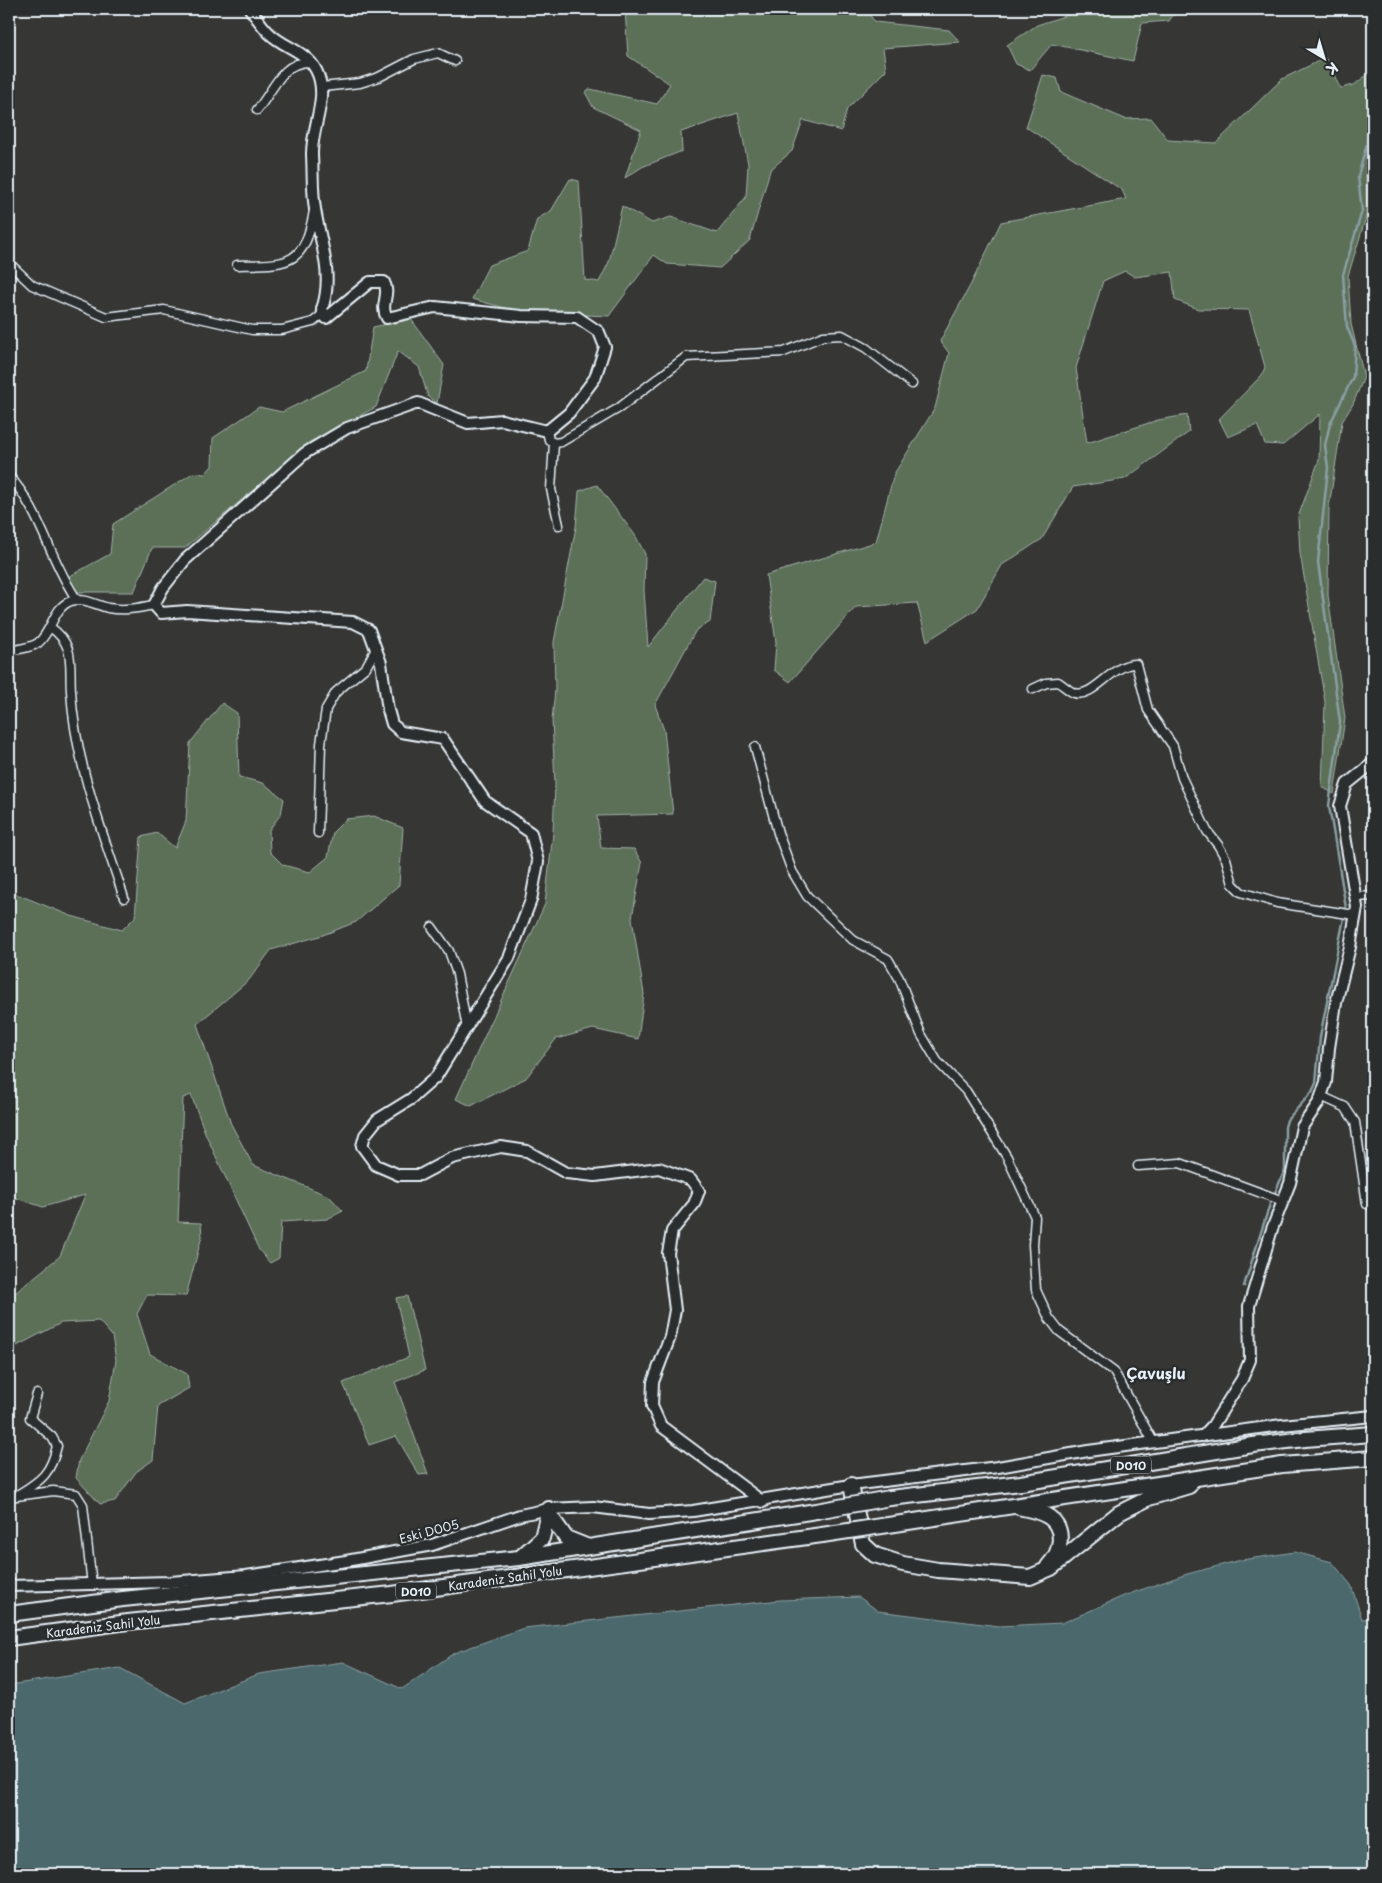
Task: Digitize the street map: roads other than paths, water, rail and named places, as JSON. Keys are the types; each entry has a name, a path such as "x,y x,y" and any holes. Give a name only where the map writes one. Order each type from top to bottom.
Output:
{"highway":[{"name":"D010","path":"519,1558 592,1548 890,1498 1021,1483 1288,1441 1373,1434"},
{"name":"D010","path":"1011,1505 1228,1473 1329,1460 1373,1458"},
{"path":"851,1485 863,1544 875,1555 903,1564 938,1570 1030,1577 1051,1568 1119,1513 1149,1498 1228,1473"},
{"path":"1011,1505 1047,1516 1054,1521 1060,1532 1057,1554 1049,1565 1030,1577"},
{"name":"Karadeniz Sahil Yolu","path":"9,1638 128,1622 392,1594 822,1535 1011,1505"},
{"path":"549,1511 560,1533 574,1543 592,1548"},
{"path":"519,1558 538,1544 544,1532 549,1511"},
{"name":"Karadeniz Sahil Yolu","path":"9,1614 123,1599 519,1558"}],"street":[{"path":"250,9 269,33 300,52 310,62 316,69 322,87 320,110 312,141 314,206 327,269 328,293 322,309 326,318 370,282 384,282 387,288 383,310 387,318 435,307 521,316 577,317 599,332 605,347 595,378 569,413 547,431"},
{"path":"322,87 360,83 379,77 414,60 438,53 455,61"},
{"path":"257,110 266,100 283,72 296,63 310,62"},
{"path":"237,265 269,265 290,260 303,249 309,237 314,206"},
{"path":"9,263 40,288 106,317 164,310 252,330 282,330 313,322 324,313"},
{"path":"547,431 549,440 554,443 560,442 619,408 686,357 784,352 823,336 842,335 866,348 912,384"},
{"path":"154,605 163,588 185,560 305,453 347,428 418,404 468,423 502,420 547,431"},
{"path":"554,443 551,489 559,525"},
{"path":"9,476 20,488 34,514 64,582 77,600"},
{"path":"9,651 37,644 47,634 50,626 66,603 77,600 131,609 154,605"},
{"path":"154,605 161,613 196,612 353,622 369,630 381,663 392,724 401,732 443,738 486,801 531,833 538,862 531,900 509,958 436,1077 411,1099 377,1120 365,1135 362,1146 376,1165 399,1175 420,1175 452,1158 501,1147 527,1151 566,1173 595,1176 660,1168 691,1180 698,1191 694,1204 672,1231 668,1253 675,1310 670,1337 652,1382 652,1406 661,1426 763,1502"},
{"path":"50,626 66,641 70,653 71,693 80,761 124,898"},
{"path":"318,833 321,744 326,709 336,692 366,667 376,649"},
{"path":"1033,689 1046,683 1058,682 1073,693 1086,692 1120,666 1136,664 1148,710 1173,746 1185,784 1207,831 1226,859 1233,884 1240,892 1277,903 1356,915"},
{"path":"755,747 778,833 792,871 807,896 853,940 888,958 899,978 921,1034 937,1061 966,1091 1007,1157 1035,1217 1033,1245 1036,1290 1048,1318 1059,1331 1114,1372 1154,1442"},
{"path":"1202,1436 1213,1425 1223,1410 1242,1379 1250,1360 1249,1306 1272,1229 1290,1183 1302,1127 1321,1096 1326,1082 1336,1003 1356,915 1355,897 1340,806 1347,784 1373,762"},
{"path":"1355,897 1373,896"},
{"path":"432,927 452,958 457,974 467,1028"},
{"path":"1321,1096 1345,1107 1355,1122 1367,1204"},
{"path":"1138,1166 1180,1163 1283,1201"},
{"path":"12,1497 40,1481 48,1472 56,1446 52,1437 30,1418 37,1394"},
{"name":"Eski D005","path":"9,1586 92,1585 236,1577 346,1562 432,1545 520,1515 593,1508 650,1514 672,1513 763,1502 851,1485 998,1467 1154,1442 1335,1418 1373,1416"},
{"path":"12,1497 53,1491 76,1494 83,1505 86,1519 92,1585"}],"water":[{"path":"1295,1552 1332,1562 1351,1585 1362,1619 1373,1618 1373,1874 9,1874 9,1685 120,1668 185,1703 259,1674 343,1662 402,1689 454,1653 524,1628 780,1600 859,1597 878,1611 999,1626 1062,1623 1126,1595 1187,1574 1241,1560"}],"waterway":[{"path":"1244,1286 1270,1204 1285,1170 1285,1127 1287,1120 1312,1092 1316,1083 1320,1037 1346,908 1329,806 1340,722 1318,562 1328,468 1325,445 1330,424 1353,377 1355,346 1347,327 1343,275 1362,211 1358,176 1369,136 1373,132"}],"district":[{"name":"Çavuşlu","path":"1156,1372"}]}
